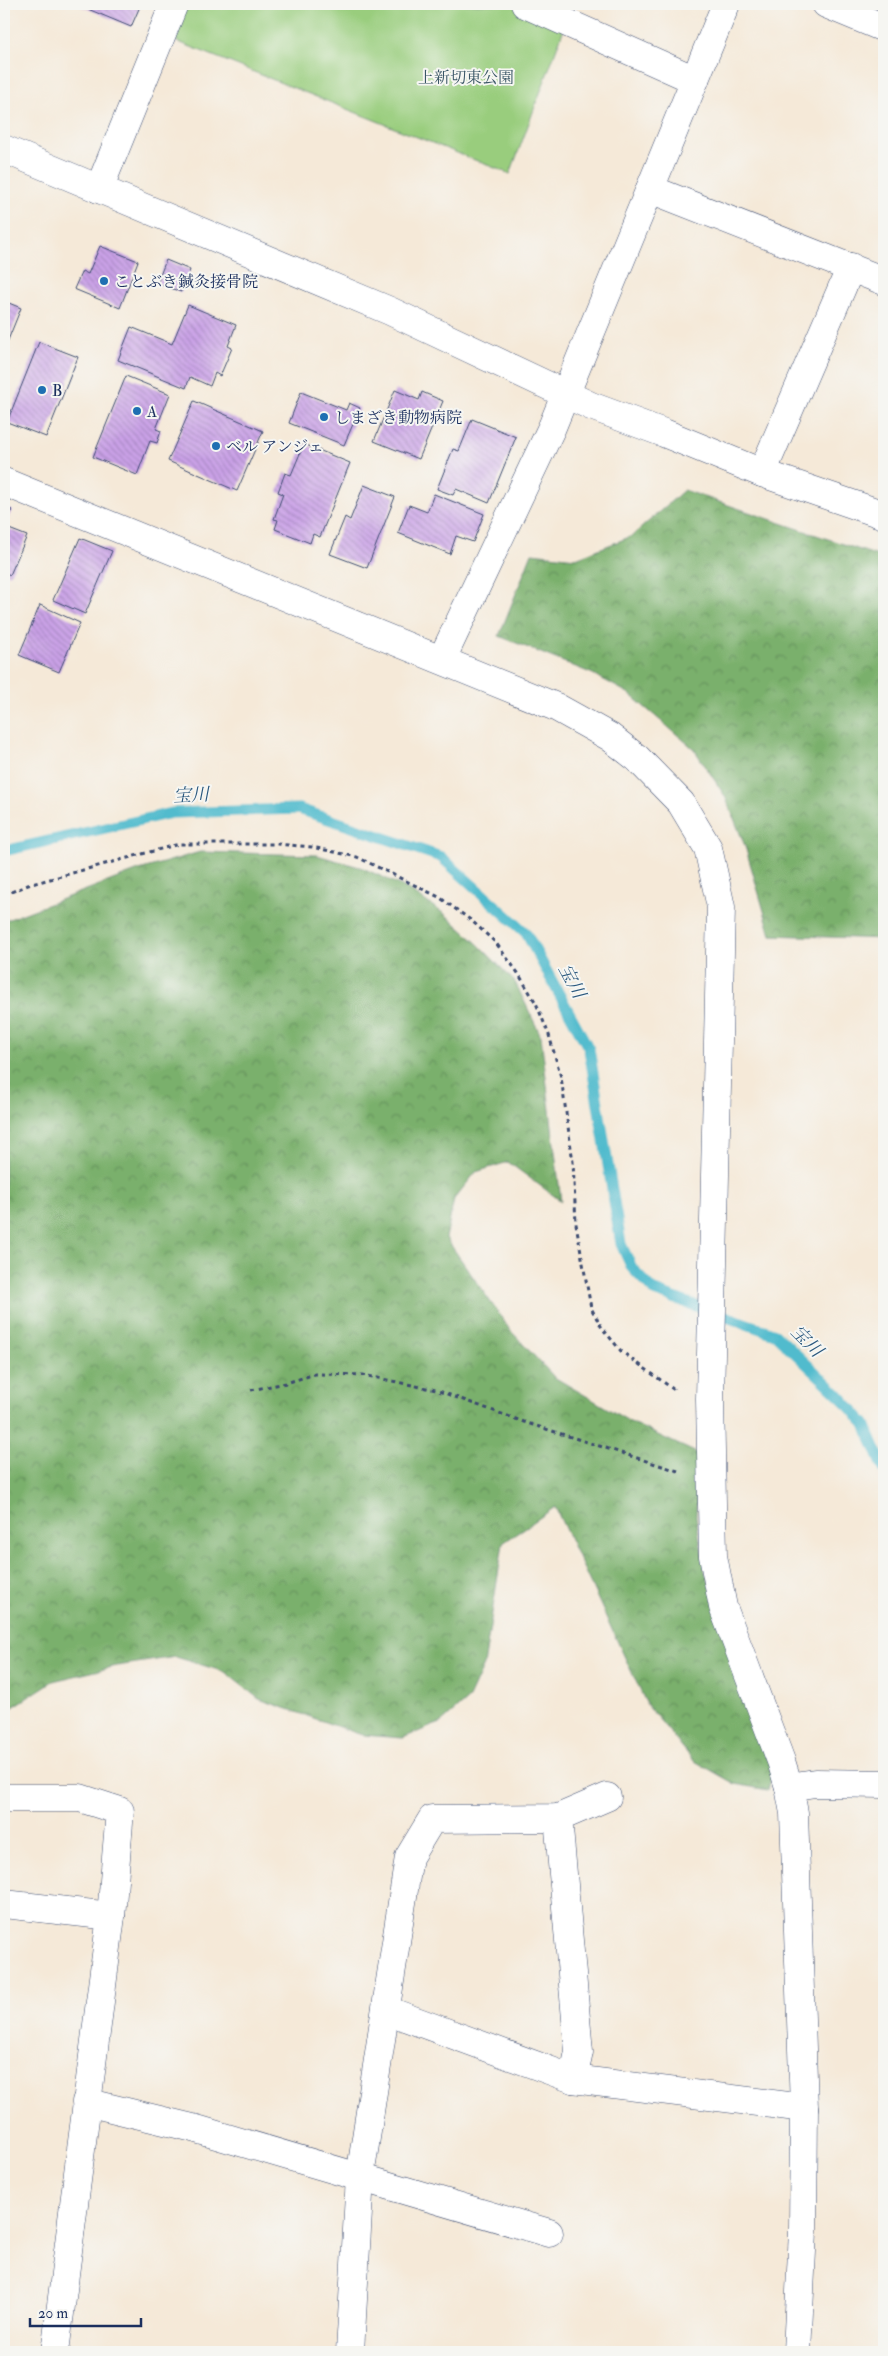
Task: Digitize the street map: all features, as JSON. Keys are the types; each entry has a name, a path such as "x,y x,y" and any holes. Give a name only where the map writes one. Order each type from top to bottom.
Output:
{"street":[{"path":"99,189 174,4"},
{"path":"525,4 695,80"},
{"path":"442,659 552,427 726,4"},
{"path":"826,4 884,28"},
{"path":"4,149 390,311 591,406 762,473 884,515"},
{"path":"650,189 884,281"},
{"path":"762,473 851,267"},
{"path":"4,482 556,707 610,737 637,758 681,803 708,848 721,907 710,1390 713,1556 723,1607 790,1787 794,1813 804,2108 803,2231 798,2352"},
{"path":"790,1787 815,1783 884,1784"},
{"path":"350,2352 360,2177 409,1857 432,1819 558,1818 607,1797"},
{"path":"4,1798 80,1798 120,1811 111,1916 86,2102 56,2352"},
{"path":"558,1818 579,2052 573,2079"},
{"path":"4,1904 111,1916"},
{"path":"386,2010 573,2079 804,2108"},
{"path":"86,2102 193,2128 549,2234"}],"path":[{"path":"4,895 28,885 179,844 277,844 312,847 358,858 439,897 472,921 496,942 536,1003 549,1035 562,1077 573,1162 576,1224 585,1281 592,1308 602,1328 620,1351 686,1398 710,1390"},
{"path":"251,1390 286,1383 315,1374 364,1375 436,1390 524,1422 712,1481"}],"green space":[{"name":"上新切東公園","path":"187,4 515,4 566,23 510,174 171,39"},
{"path":"684,490 884,558 884,939 771,935 745,846 725,796 694,749 628,693 593,674 499,636 532,553 576,558 632,536"},
{"path":"200,852 317,855 363,868 406,888 446,915 515,982 541,1036 561,1201 508,1162 476,1172 454,1199 446,1238 510,1330 554,1377 632,1423 699,1454 696,1516 705,1571 773,1771 768,1790 735,1784 693,1760 647,1705 555,1507 503,1543 484,1665 469,1698 442,1722 403,1738 362,1735 259,1699 225,1672 176,1657 117,1666 53,1681 4,1713 4,921 139,870"}],"building":[{"path":"76,4 141,4 131,27"},
{"name":"ことぶき鍼灸接骨院","path":"100,246 138,261 120,308 74,289 82,271 88,274"},
{"path":"166,260 190,270 181,292 157,283"},
{"path":"4,301 21,308 4,350"},
{"path":"188,305 236,325 228,346 232,348 220,376 215,373 210,386 190,377 186,388 118,360 131,327 172,344"},
{"name":"B","path":"39,342 78,357 46,437 7,422"},
{"name":"A","path":"126,376 170,394 156,429 161,431 157,443 150,441 137,475 93,457"},
{"path":"395,390 419,400 422,392 443,401 419,459 374,441"},
{"name":"しまざき動物病院","path":"301,392 346,410 349,403 360,408 344,445 289,423"},
{"name":"ベル アンジェ","path":"194,401 263,431 237,491 168,461"},
{"path":"472,419 516,437 489,503 456,489 453,495 437,489 453,449 459,451"},
{"path":"304,444 350,463 320,537 313,534 310,543 275,529 278,520 274,519 283,494 278,492 285,473 291,475"},
{"path":"364,485 395,497 367,568 330,554 345,517 350,520"},
{"path":"434,494 484,514 473,542 456,536 450,554 398,533 409,505 427,512"},
{"path":"4,506 12,510 4,527"},
{"path":"4,527 27,536 10,575 4,572"},
{"path":"80,538 112,551 85,614 53,600"},
{"path":"40,605 80,623 59,672 19,655"}],"waterway":[{"name":"宝川","path":"4,851 172,813 299,809 441,857 526,933 589,1049 621,1244 632,1268 654,1291 775,1334 837,1393 865,1424 884,1469"}],"place":[{"name":"ことぶき鍼灸接骨院","path":"104,281"},
{"name":"B","path":"42,390"},
{"name":"A","path":"137,411"},
{"name":"しまざき動物病院","path":"324,417"},
{"name":"ベル アンジェ","path":"216,446"}]}
